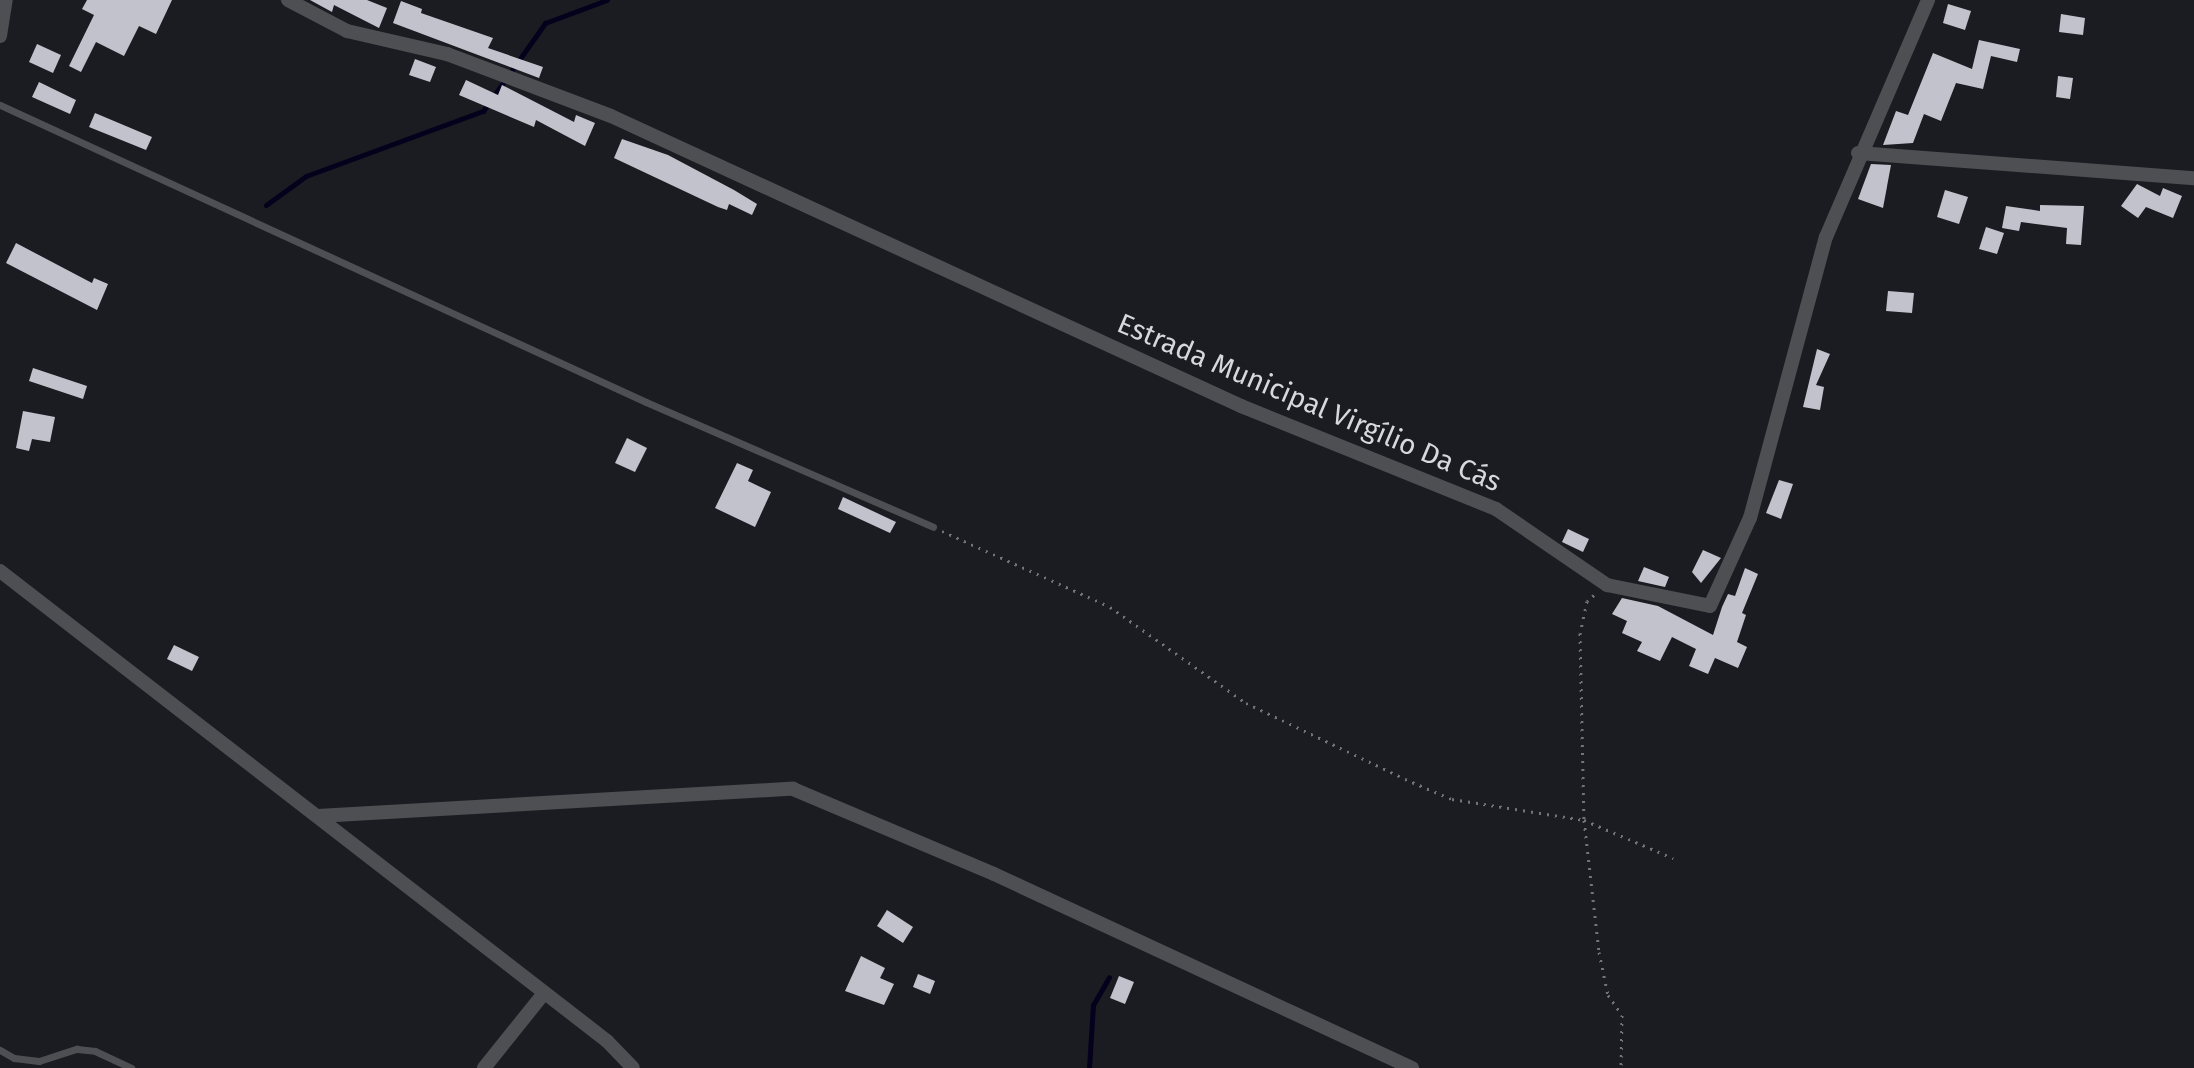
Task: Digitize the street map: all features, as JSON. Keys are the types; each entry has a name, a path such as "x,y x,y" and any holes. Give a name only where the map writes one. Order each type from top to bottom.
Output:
{"street":[{"path":"0,36 6,0"},
{"name":"Estrada Municipal Virgílio Da Cás","path":"288,0 347,31 447,54 611,116 1241,406 1496,509 1607,585 1710,606 1750,518 1826,237 1858,153 1928,0"},
{"path":"1858,153 2194,178"},
{"path":"0,571 544,993 633,1068"},
{"path":"318,816 793,789 994,874 1412,1068"},
{"path":"484,1068 544,993"}],"lane":[{"path":"0,105 933,527"},
{"path":"0,1050 14,1058 39,1061 86,1050 131,1068"}],"path":[{"path":"933,527 1110,607 1246,703 1405,779 1452,799 1584,820 1673,858"},
{"path":"1607,585 1587,601 1580,633 1584,820 1599,952 1608,995 1622,1015 1621,1068"}],"building":[{"path":"87,0 172,0 156,34 139,26 124,56 96,42 81,72 69,66 94,15 82,9"},
{"path":"310,0 367,0 387,8 379,28 334,5 332,12"},
{"path":"401,1 422,9 421,13 493,38 488,48 543,67 539,78 393,23"},
{"path":"1948,4 1971,11 1965,30 1943,23"},
{"path":"2061,14 2085,18 2083,35 2059,32"},
{"path":"1979,40 2020,49 2017,62 1991,56 1983,89 1956,83 1941,121 1924,114 1913,143 1883,145 1896,111 1908,115 1933,53 1972,69"},
{"path":"37,44 61,55 53,73 29,62"},
{"path":"415,59 436,67 430,82 409,75"},
{"path":"2058,76 2073,78 2070,99 2056,97"},
{"path":"466,80 498,95 502,85 574,122 576,115 595,123 585,146 536,120 534,127 459,95"},
{"path":"39,82 76,100 70,114 32,97"},
{"path":"95,113 152,137 146,150 89,127"},
{"path":"622,139 668,155 734,190 757,204 752,215 729,204 727,210 718,207 614,158"},
{"path":"1871,164 1891,165 1883,208 1858,199"},
{"path":"2137,184 2160,196 2163,188 2182,196 2173,218 2146,207 2138,218 2121,206"},
{"path":"1945,190 1968,197 1959,224 1937,217"},
{"path":"2040,205 2084,206 2081,245 2066,244 2067,228 2021,222 2019,231 2002,228 2006,206 2040,211"},
{"path":"1986,227 2004,233 1997,254 1979,249"},
{"path":"16,243 92,283 94,278 108,284 97,310 6,263"},
{"path":"1888,291 1914,293 1912,313 1886,311"},
{"path":"1817,349 1830,354 1816,385 1824,387 1820,410 1803,407"},
{"path":"33,368 87,386 83,399 29,381"},
{"path":"23,411 55,417 50,442 32,439 29,451 16,448"},
{"path":"627,438 647,448 635,472 615,463"},
{"path":"737,463 753,470 748,481 771,492 755,527 715,508"},
{"path":"1779,480 1793,484 1781,519 1766,513"},
{"path":"843,497 896,522 890,533 838,509"},
{"path":"1568,529 1589,539 1583,552 1562,542"},
{"path":"1703,550 1721,558 1701,583 1692,572"},
{"path":"1644,567 1669,577 1665,587 1638,581"},
{"path":"1745,568 1758,574 1742,613 1746,615 1737,642 1747,647 1738,668 1715,658 1708,674 1689,666 1696,649 1672,637 1660,661 1637,651 1642,642 1622,633 1627,621 1612,614 1622,598 1658,606 1713,635 1728,594 1735,596"},
{"path":"174,645 199,657 192,671 167,659"},
{"path":"887,910 913,927 903,943 877,926"},
{"path":"861,956 885,968 880,978 894,984 884,1005 845,991"},
{"path":"918,974 935,981 930,994 913,987"},
{"path":"1119,976 1134,982 1125,1004 1110,998"}],"waterway":[{"path":"266,205 306,176 483,111 545,23 607,0"},
{"path":"1089,1068 1093,1005 1109,977"}]}
